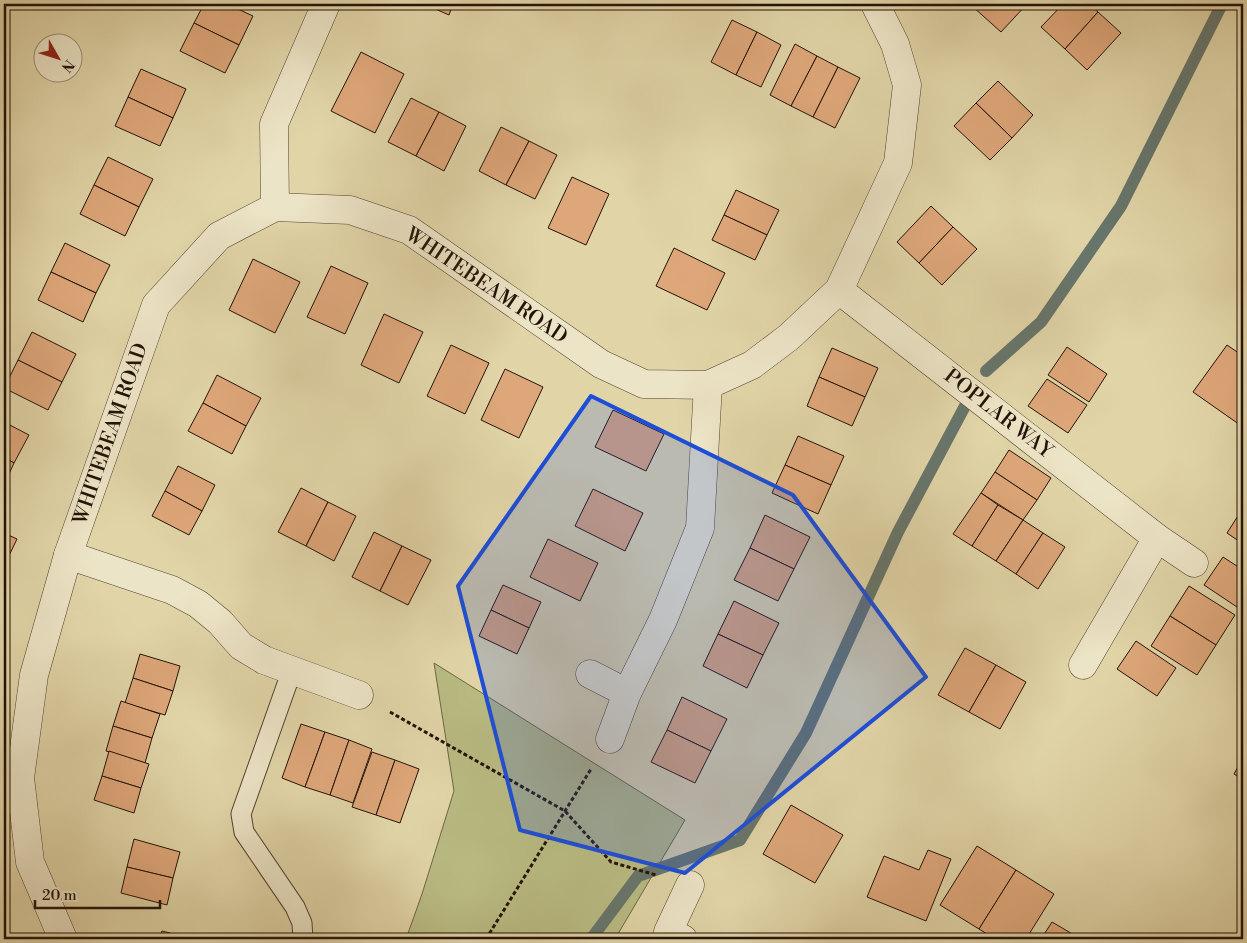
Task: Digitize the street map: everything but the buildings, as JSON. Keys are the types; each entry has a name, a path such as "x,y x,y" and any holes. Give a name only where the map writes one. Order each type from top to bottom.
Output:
{"street":[{"path":"275,207 274,124 326,4"},
{"name":"WHITEBEAM ROAD","path":"63,939 30,862 12,778 34,675 68,555 156,305 219,236 275,207 350,210 409,230 601,364 644,384 708,385 752,365 789,337 839,290 898,163 907,85 895,44 876,4"},
{"name":"POPLAR WAY","path":"839,290 1157,538 1194,563"},
{"path":"610,739 627,693 664,620 700,528 708,385"},
{"path":"1083,665 1157,538"},
{"path":"68,555 172,590 198,604 220,622 241,646 264,660 359,695"},
{"path":"590,674 627,693"},
{"path":"684,939 668,932 690,885"}],"lane":[{"path":"292,670 241,814 244,832 295,907 302,923 303,939"}],"path":[{"path":"359,695 565,811 611,862 690,885"},
{"path":"486,939 610,739"}],"highlighted area":[{"path":"591,396 793,495 926,677 685,873 520,830 458,586"}],"green space":[{"path":"434,663 685,820 615,939 406,939 454,791"}],"waterway":[{"path":"986,371 1041,322 1121,206 1222,4"},
{"path":"591,939 638,876 740,840 806,733 898,532 965,406"}]}
